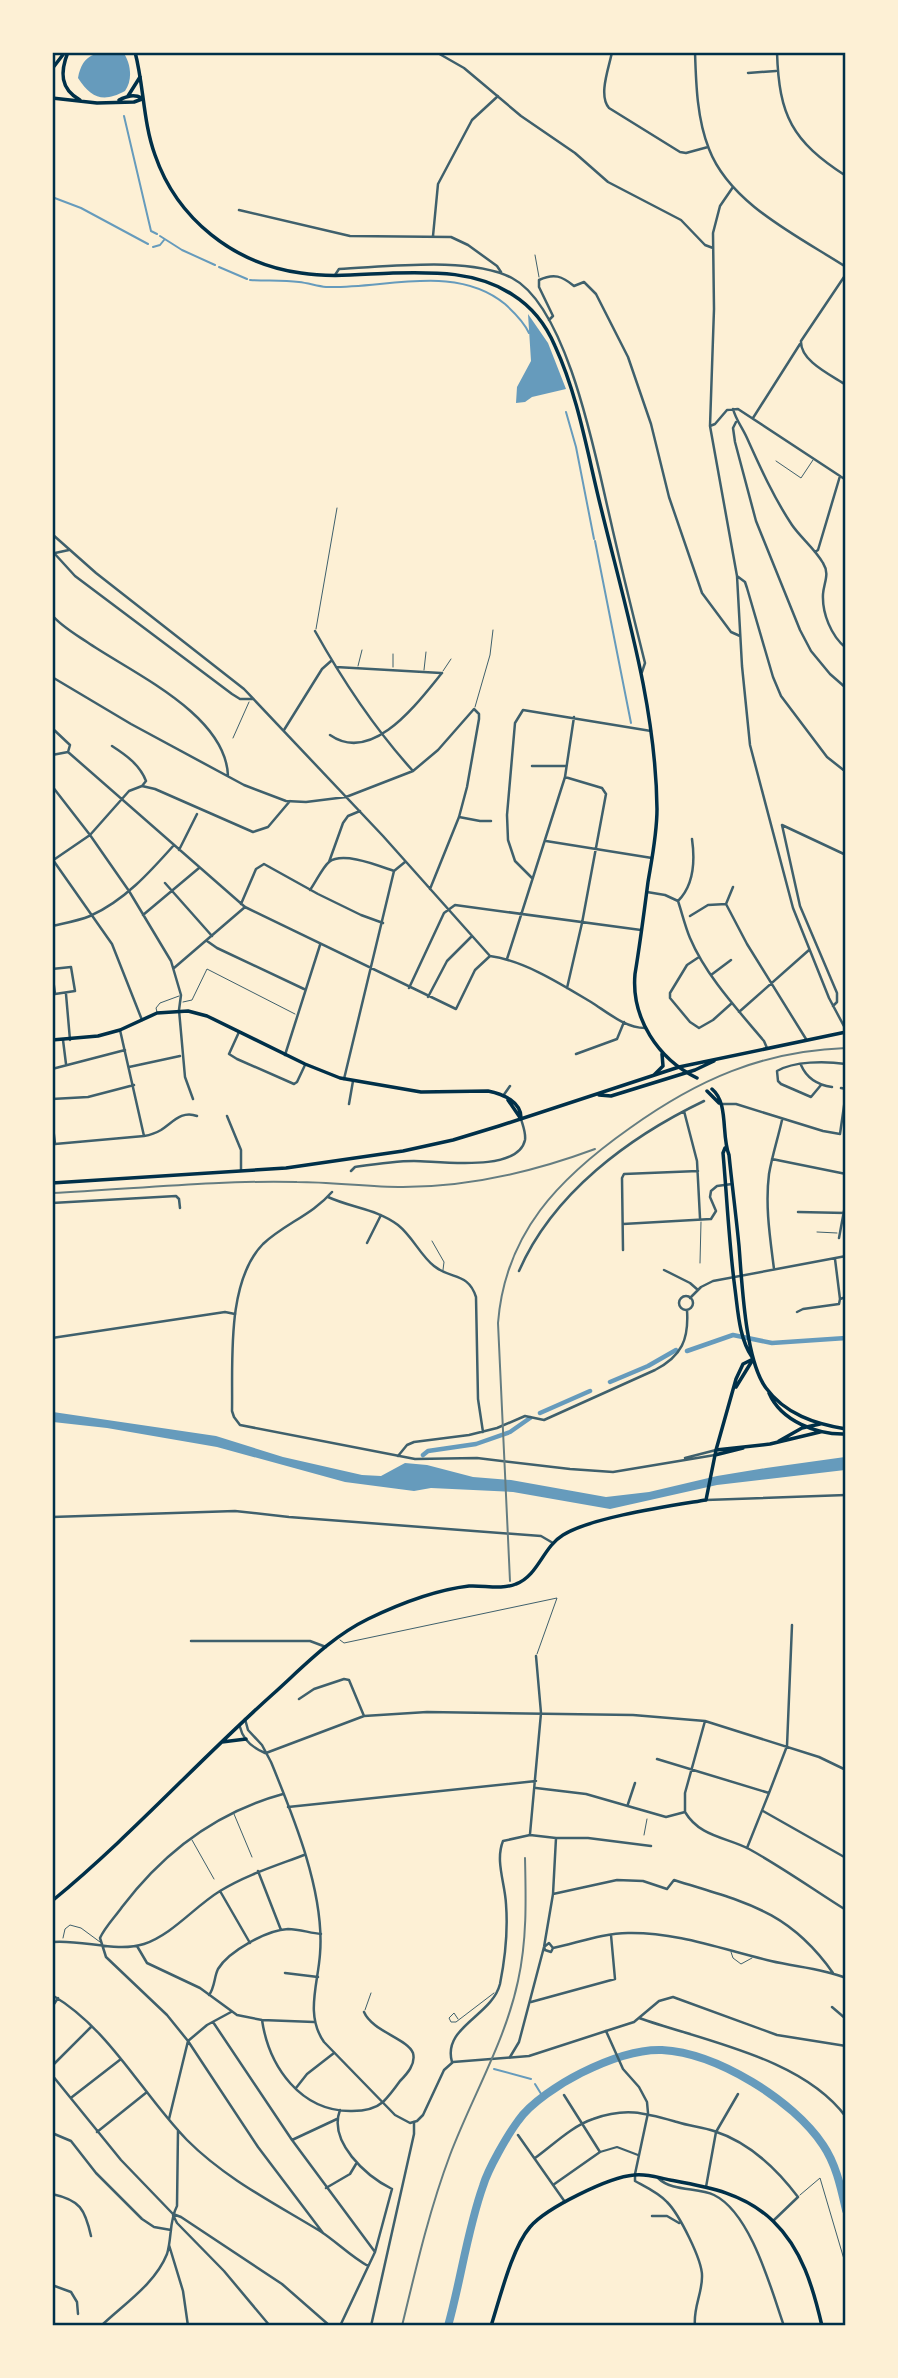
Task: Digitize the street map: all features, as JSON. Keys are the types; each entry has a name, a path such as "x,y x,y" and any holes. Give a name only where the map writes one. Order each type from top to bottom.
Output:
{"main road":[{"path":"52,69 67,52"},
{"path":"67,52 62,70 64,84 73,96 85,102"},
{"path":"135,52 148,133 159,166 178,202 218,241 256,261 302,274 436,272 478,279 514,295 540,320 556,348 571,389 641,674 652,732 657,805 634,984 639,1011 645,1028 662,1052 678,1068 696,1078"},
{"path":"128,96 139,77"},
{"path":"118,101 128,96 142,99"},
{"path":"52,98 85,102 134,102 142,99"},
{"path":"52,1040 70,1040 120,1030 157,1013 178,1010 198,1013 285,1055 344,1079 421,1092 488,1091 505,1097 521,1119"},
{"path":"52,1183 242,1171 340,1162 403,1151 453,1140 598,1095 608,1089 655,1074 845,1031"},
{"path":"655,1074 663,1066 662,1052"},
{"path":"598,1095 611,1097 686,1073 716,1060"},
{"path":"686,1073 691,1080"},
{"path":"709,1090 718,1095 721,1104 729,1155 749,1347"},
{"path":"726,1146 723,1153 733,1277 741,1330 762,1382 779,1408 820,1432"},
{"path":"52,1901 105,1855 220,1742 337,1638 381,1613 426,1596 458,1588 502,1587 521,1582 553,1543 568,1532 586,1525 706,1500 715,1452 741,1367 746,1361 753,1359"},
{"path":"735,1389 753,1359"},
{"path":"768,1391 791,1411 822,1424 845,1429"},
{"path":"777,1442 806,1426 822,1424"},
{"path":"715,1452 820,1432 845,1434"},
{"path":"220,1742 246,1739"},
{"path":"491,2326 523,2236 540,2217 580,2194 635,2174 706,2187 738,2197 773,2221 800,2258 822,2326"}],"street":[{"path":"436,52 453,60 521,116 575,153 608,183 681,220 705,245 713,247"},
{"path":"612,52 604,96 608,108 680,152 708,147"},
{"path":"695,52 698,95 708,147 719,168 733,187 757,208 845,267"},
{"path":"777,52 781,101 794,130 814,154 845,176"},
{"path":"748,73 777,71"},
{"path":"433,236 438,184 472,120 498,96"},
{"path":"733,187 722,201 715,218 715,309 710,426 737,576 750,745 793,908 845,1031"},
{"path":"239,210 350,236 451,237 497,266 501,272"},
{"path":"335,275 339,269 458,265 501,272 514,278 528,290 549,320 567,359 582,403 645,663 641,674"},
{"path":"753,418 845,274"},
{"path":"549,320 552,316 539,287 539,279 555,275 563,277 574,286 584,282 596,294 628,357 651,424 669,497 702,593 731,632 740,636"},
{"path":"801,341 801,347 808,358 845,385"},
{"path":"710,426 727,410 733,409 753,418 845,480"},
{"path":"733,409 736,422 745,434 758,465 793,526 827,571 823,592 828,621 845,648"},
{"path":"736,422 733,428 735,442 756,521 800,630 811,651 845,688"},
{"path":"815,552 818,550 840,476"},
{"path":"52,534 252,699 360,811 490,956 507,959 567,988 633,1027 645,1028"},
{"path":"53,553 69,550"},
{"path":"53,553 75,576 176,654 240,699 252,699"},
{"path":"737,576 747,588 781,696 827,757 845,772"},
{"path":"738,596 747,588"},
{"path":"52,615 70,631 156,686 193,714 218,741 228,763 228,776"},
{"path":"315,631 381,735 413,771"},
{"path":"284,730 322,669 331,660"},
{"path":"336,667 442,673"},
{"path":"330,735 345,743 381,735 403,719 442,673"},
{"path":"52,677 131,724 228,776 264,793 290,801 306,802 346,797 413,771 438,750 474,709 479,714 479,719 467,787 459,817 430,890"},
{"path":"532,878 516,861 508,840 507,815 515,723 523,710 652,732"},
{"path":"507,959 565,777 574,717"},
{"path":"52,728 70,746 68,752"},
{"path":"112,746 134,762 146,781 142,786 129,791 90,835 53,860 112,944 142,1020"},
{"path":"52,755 68,752"},
{"path":"68,752 241,904 320,945 456,1009 475,970 490,956"},
{"path":"532,766 566,766"},
{"path":"565,777 602,788 606,793 567,988"},
{"path":"52,786 129,891 174,968 181,995 178,1010 185,1077 193,1100"},
{"path":"142,786 155,789 253,832 268,827 290,801"},
{"path":"310,890 329,862 343,823 348,816 360,811"},
{"path":"179,850 197,814"},
{"path":"459,817 491,821"},
{"path":"833,1006 838,1002 837,993 800,906 782,825 845,855"},
{"path":"678,901 690,882 694,854 692,839"},
{"path":"546,841 652,858"},
{"path":"52,926 91,915 129,891 150,873 174,845"},
{"path":"329,862 349,859 394,871"},
{"path":"344,1079 394,871 405,862"},
{"path":"241,904 256,869 264,864 310,890 383,923"},
{"path":"143,915 199,868"},
{"path":"165,883 212,936"},
{"path":"726,904 733,887"},
{"path":"647,892 665,895 678,901 690,939 699,957 767,1048"},
{"path":"690,916 708,905 726,904"},
{"path":"726,904 806,1039"},
{"path":"409,988 444,913 455,905 642,930"},
{"path":"174,968 245,907"},
{"path":"428,997 447,961 472,936"},
{"path":"207,940 212,945 305,990"},
{"path":"285,1055 320,945"},
{"path":"740,1012 809,950"},
{"path":"699,957 687,965 670,993 670,998 690,1022 699,1028 732,1003"},
{"path":"711,975 731,960"},
{"path":"71,967 75,991 66,993 55,994 52,970 71,967"},
{"path":"66,993 70,1040"},
{"path":"576,1055 617,1039 624,1022"},
{"path":"120,1030 144,1136"},
{"path":"239,1032 229,1054 296,1083 305,1064"},
{"path":"63,1040 66,1066"},
{"path":"52,1069 125,1050"},
{"path":"129,1067 182,1056"},
{"path":"821,1085 811,1097 781,1084 778,1081 778,1069 832,1062 845,1063"},
{"path":"802,1065 804,1072 821,1085 832,1087"},
{"path":"349,1104 354,1081"},
{"path":"52,1098 88,1097 134,1084"},
{"path":"505,1097 510,1086"},
{"path":"840,1134 844,1090"},
{"path":"519,1272 545,1223 582,1182 644,1136 704,1101"},
{"path":"721,1104 736,1104 845,1135"},
{"path":"684,1111 698,1171 700,1219"},
{"path":"52,1118 55,1144 144,1136 159,1132 180,1116 197,1116"},
{"path":"227,1116 241,1150 242,1171"},
{"path":"351,1171 355,1167 396,1162 460,1163 501,1159 516,1153 523,1145 525,1134 521,1119"},
{"path":"774,1269 768,1203 772,1159 783,1119"},
{"path":"772,1159 845,1174"},
{"path":"623,1250 624,1174 698,1171"},
{"path":"623,1224 708,1220 714,1217 716,1211 710,1191 732,1184"},
{"path":"332,1192 315,1209 274,1235 256,1253 240,1283 235,1314 232,1412 240,1425 428,1460 477,1458 612,1472 715,1452"},
{"path":"52,1203 176,1196 180,1208"},
{"path":"328,1197 381,1215 408,1234 433,1265 464,1279 473,1289 476,1297 478,1399 484,1432"},
{"path":"839,1235 845,1200"},
{"path":"798,1212 844,1213"},
{"path":"367,1243 381,1215"},
{"path":"687,1310 681,1308 678,1302 682,1296 690,1297 713,1281 845,1256"},
{"path":"797,1312 839,1304 834,1258"},
{"path":"664,1270 698,1290"},
{"path":"398,1456 410,1443 497,1429 525,1416 544,1420 672,1360 685,1337 687,1310 692,1305 690,1297"},
{"path":"840,1299 845,1297"},
{"path":"52,1338 225,1312 235,1314"},
{"path":"706,1500 845,1495"},
{"path":"52,1517 249,1512 541,1536 553,1543"},
{"path":"747,1848 787,1746 792,1625"},
{"path":"191,1641 310,1641 326,1647"},
{"path":"530,1835 541,1713 536,1656"},
{"path":"299,1699 314,1689 344,1679 349,1680 364,1716"},
{"path":"240,1724 246,1739 265,1753 364,1716 427,1712 633,1715 705,1721 819,1757 845,1770"},
{"path":"245,1719 248,1730 265,1753 283,1794 317,1898 321,1934 314,2022 319,2036 400,2119 410,2123 420,2119 444,2070 453,2062 541,2053 580,2038 622,2027 639,2018 659,2001 673,1997 777,2035 845,2046"},
{"path":"705,1721 685,1793 685,1812 705,1833 747,1848 845,1910"},
{"path":"657,1759 769,1793"},
{"path":"288,1807 536,1781"},
{"path":"628,1804 635,1783"},
{"path":"536,1788 586,1794 666,1816 685,1812"},
{"path":"283,1794 257,1801 233,1812 168,1856 131,1895 101,1935 106,1956 167,2015 188,2041 258,2147 323,2233"},
{"path":"763,1811 845,1858"},
{"path":"453,2062 450,2052 452,2042 496,1994 500,1983 507,1920 498,1852 503,1841 530,1835 588,1838 651,1846"},
{"path":"510,2057 519,2042 544,1947 553,1894 556,1838"},
{"path":"52,1942 136,1946 162,1935 220,1891 258,1871 304,1855"},
{"path":"258,1871 281,1930"},
{"path":"553,1894 617,1880 667,1889 674,1880 719,1892 759,1907 797,1933 821,1956 833,1973"},
{"path":"220,1891 250,1943"},
{"path":"209,1995 217,1971 236,1951 250,1943 281,1930 321,1934"},
{"path":"544,1947 547,1952 553,1948 628,1933 667,1936 833,1973 845,1978"},
{"path":"531,2003 615,1979 611,1935"},
{"path":"136,1946 146,1963 209,1995 231,2012 262,2020 314,2022"},
{"path":"285,1973 318,1977"},
{"path":"52,1995 91,2027 121,2059 178,2130 207,2158 244,2187 323,2233 353,2258 368,2266"},
{"path":"52,2007 58,1998"},
{"path":"832,2007 845,2019"},
{"path":"169,2119 188,2041 231,2012"},
{"path":"262,2020 277,2067 295,2090 310,2099 340,2110 360,2111 382,2103 408,2072 413,2053 409,2047 374,2024 364,2012"},
{"path":"639,2018 724,2044 763,2060 822,2092 845,2117"},
{"path":"214,2022 292,2140 375,2252"},
{"path":"52,2066 91,2027"},
{"path":"606,2031 623,2069 644,2095 648,2113 635,2181 668,2202 682,2225 703,2273 700,2294 695,2303 695,2326"},
{"path":"295,2090 307,2074 334,2053"},
{"path":"72,2097 121,2059"},
{"path":"52,2075 127,2167 173,2214 177,2223 224,2271 270,2326"},
{"path":"97,2132 147,2092"},
{"path":"706,2187 716,2132 738,2094"},
{"path":"564,2095 600,2152"},
{"path":"340,2110 337,2119 343,2142 357,2163 378,2182 393,2189 402,2186"},
{"path":"535,2158 593,2119 632,2111 648,2113 716,2132 756,2154 774,2168 798,2197 773,2221"},
{"path":"292,2140 337,2119"},
{"path":"371,2326 414,2134 414,2122"},
{"path":"101,2326 151,2279 163,2263 177,2206 178,2130"},
{"path":"52,2133 69,2139 103,2180 142,2219 155,2227 172,2230"},
{"path":"518,2135 565,2202"},
{"path":"553,2185 600,2152 617,2147 638,2155"},
{"path":"326,2188 350,2174 357,2163"},
{"path":"658,2178 662,2182 715,2195 739,2217 757,2252 784,2326"},
{"path":"340,2326 375,2252 393,2189"},
{"path":"52,2194 78,2203 88,2221 91,2236"},
{"path":"173,2214 282,2284 330,2326"},
{"path":"652,2216 667,2216 682,2225"},
{"path":"169,2245 183,2291 188,2326"},
{"path":"52,2285 71,2292 77,2302 78,2314"}],"lane":[{"path":"535,255 539,279"},
{"path":"776,461 801,478 814,458"},
{"path":"315,631 337,508"},
{"path":"474,709 490,655 493,630"},
{"path":"358,668 362,650"},
{"path":"423,672 426,652"},
{"path":"393,654 393,670"},
{"path":"442,673 451,659"},
{"path":"233,738 252,699"},
{"path":"181,1003 192,1000 207,969 298,1015"},
{"path":"157,1013 156,1009 160,1003 181,995"},
{"path":"700,1219 700,1263"},
{"path":"817,1232 839,1235"},
{"path":"432,1241 444,1262 442,1271"},
{"path":"337,1638 344,1643 556,1598 536,1656"},
{"path":"233,1812 252,1857"},
{"path":"644,1835 648,1819"},
{"path":"191,1839 214,1880"},
{"path":"63,1941 63,1932 70,1925 81,1928 102,1944"},
{"path":"731,1950 733,1958 741,1965 754,1957"},
{"path":"364,2012 371,1993"},
{"path":"458,2019 496,1994"},
{"path":"798,2197 820,2178 845,2266"}],"water":[{"path":"123,52 130,72 125,91 110,97 98,96 88,90 78,78 80,69 93,55"},
{"path":"528,314 548,343 566,389 516,403 517,387 531,361"},
{"path":"53,1412 216,1436 283,1457 362,1475 381,1476 405,1463 427,1465 473,1477 511,1480 606,1497 649,1492 717,1476 845,1457 845,1470 717,1485 610,1509 513,1492 431,1488 414,1491 345,1482 217,1447 107,1428 53,1422"}],"waterway":[{"path":"124,116 151,231 157,234"},
{"path":"52,197 81,208 148,244"},
{"path":"160,236 182,250 215,265"},
{"path":"153,247 164,240"},
{"path":"219,267 247,279"},
{"path":"250,280 293,281 326,287 419,281 464,284 505,304 529,333"},
{"path":"566,412 576,447 594,539"},
{"path":"595,541 631,723"},
{"path":"687,1351 733,1335 772,1343 846,1338"},
{"path":"610,1382 648,1366 676,1350"},
{"path":"540,1413 590,1391"},
{"path":"423,1455 428,1451 476,1444 510,1432 530,1418"},
{"path":"448,2326 477,2203 485,2179 509,2135 523,2114 546,2094 581,2073 620,2057 651,2050 683,2053 729,2070 773,2096 810,2128 828,2152 846,2210"},
{"path":"494,2069 531,2079"},
{"path":"535,2084 543,2097"}],"railway":[{"path":"510,1581 498,1323 503,1291 524,1235 540,1210 580,1167 630,1128 680,1096 706,1082 758,1062 815,1050 846,1048"},
{"path":"52,1193 267,1182 390,1187 453,1184 501,1177 595,1149"},
{"path":"402,2326 442,2176 497,2048 512,2004 521,1966 524,1935 525,1858"}]}
